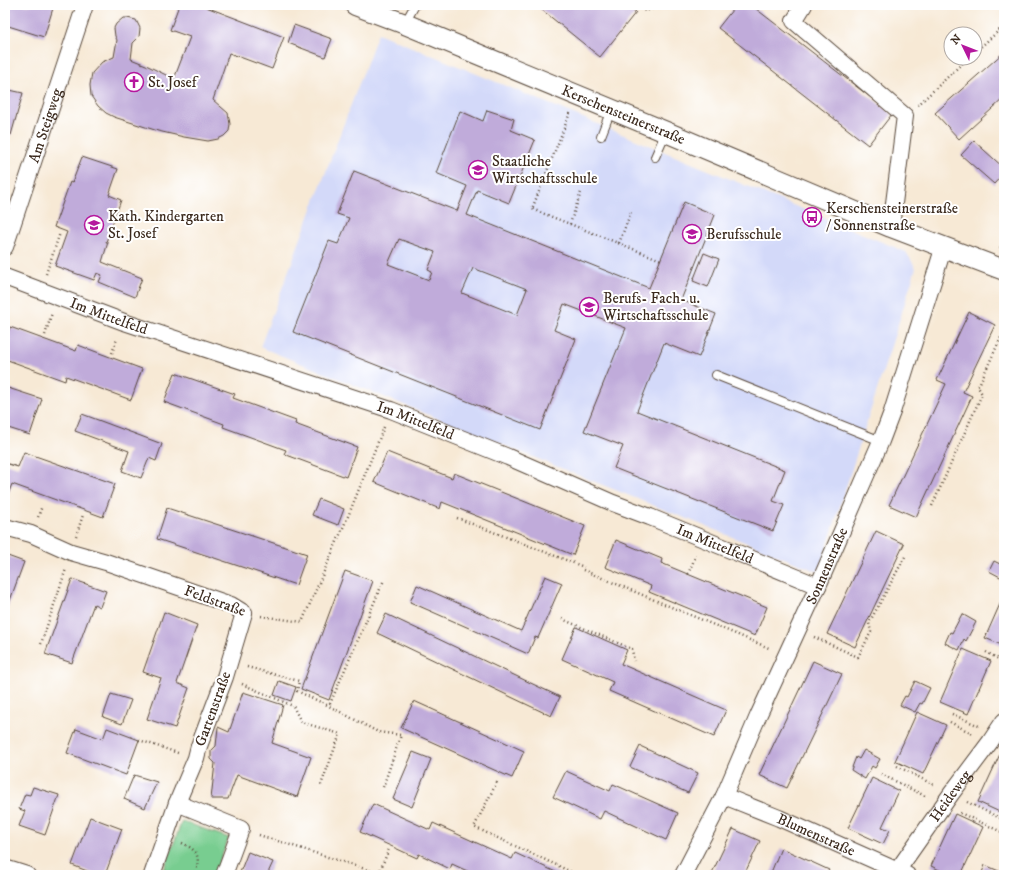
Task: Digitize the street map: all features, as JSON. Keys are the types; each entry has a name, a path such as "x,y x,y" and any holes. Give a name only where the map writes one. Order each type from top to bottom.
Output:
{"street":[{"name":"Am Steigweg","path":"5,247 85,5"},
{"name":"Kerschensteinerstraße","path":"355,5 405,24 611,109 891,227 1000,266"},
{"path":"804,5 794,21 906,116 891,227"},
{"name":"Sonnenstraße","path":"683,875 724,796 785,655 818,586 881,441 892,412 944,246"},
{"name":"Im Mittelfeld","path":"5,277 137,326 391,410 508,457 613,503 818,586"},
{"name":"Feldstraße","path":"5,527 30,534 71,552 112,564 231,605 244,613"},
{"name":"Gartenstraße","path":"152,875 177,803 196,758 227,669 244,613"},
{"name":"Heideweg","path":"902,873 951,794 1004,721"},
{"name":"Blumenstraße","path":"724,796 779,818 902,873"},
{"path":"177,803 241,829 224,875"},
{"path":"5,868 27,875"}],"lane":[{"path":"405,24 415,5"},
{"path":"601,136 611,109"},
{"path":"655,157 666,132"},
{"path":"716,375 881,441"}],"path":[{"path":"638,5 645,11 665,5"},
{"path":"983,45 1004,26"},
{"path":"906,116 959,66"},
{"path":"577,95 532,209 661,260"},
{"path":"570,224 581,192"},
{"path":"619,243 631,212"},
{"path":"41,291 60,233"},
{"path":"45,336 58,297"},
{"path":"932,506 982,394 978,387 1004,331"},
{"name":"Feldstraße","path":"244,613 302,622 349,514 391,410"},
{"path":"458,518 584,568 785,655"},
{"path":"41,644 71,552"},
{"path":"797,630 858,657 871,632 869,623 906,555"},
{"path":"329,706 384,580"},
{"path":"562,619 632,649 634,661"},
{"path":"986,652 1004,662"},
{"path":"227,669 299,681 297,691 378,732 401,735 383,787"},
{"path":"227,669 293,706 301,722 340,734 321,785"},
{"path":"139,740 196,758"},
{"path":"498,782 474,827 578,875"},
{"path":"241,829 384,875"},
{"path":"167,835 192,847 198,856 198,864 195,875"},
{"path":"379,873 390,849"}],"shaded area":[{"name":"Berufs- Fach- u. Wirtschaftsschule","path":"378,33 906,252 916,268 819,572 260,347"}],"green space":[{"path":"182,821 229,838 214,875 162,875"}],"building":[{"path":"6,5 54,5 44,37 5,25"},
{"path":"179,5 201,5 284,37 272,69 229,53 213,100 228,113 230,124 229,131 218,139 208,141 184,137 158,131 114,117 106,113 98,106 91,96 90,85 92,73 102,62 114,57 117,40 114,28 123,18 136,20 140,28 139,37 133,43 131,59 174,79 190,37 170,30"},
{"path":"536,5 627,5 636,12 600,57"},
{"path":"736,5 751,5 892,114 868,145 718,28"},
{"path":"294,25 332,39 325,57 288,43"},
{"path":"1004,52 1004,98 959,139 935,113"},
{"path":"5,89 23,93 11,135 5,134"},
{"path":"487,110 514,119 511,130 535,140 509,203 477,190 467,215 649,288 684,202 715,215 681,300 716,314 699,357 664,343 637,411 785,470 773,501 784,505 773,531 614,468 623,446 584,431 626,328 564,304 554,330 576,339 540,430 293,332 329,241 338,244 349,218 337,214 354,171 457,211 467,186 436,173 460,111 483,121","holes":["399,239 435,252 428,270 432,272 429,280 388,264","473,268 527,289 517,315 462,293"]},
{"path":"974,141 1004,168 1004,173 994,184 961,155"},
{"path":"82,157 118,169 109,195 121,200 106,242 108,242 102,262 142,278 135,297 99,282 102,275 97,273 94,280 55,266 67,232 54,227 70,182 72,183"},
{"path":"704,253 719,259 708,287 693,281"},
{"path":"969,312 995,325 963,392 972,396 916,517 889,505 946,384 937,380"},
{"path":"10,327 76,351 78,345 142,369 131,400 66,376 65,381 5,359 5,340"},
{"path":"175,373 235,394 233,398 296,421 295,424 357,447 346,477 284,454 286,450 223,427 224,424 164,402"},
{"path":"5,387 42,399 30,435 5,427"},
{"path":"82,414 162,444 156,461 149,458 141,478 122,471 129,451 75,431"},
{"path":"24,452 115,484 103,517 12,484 7,497 5,496 5,463 18,467"},
{"path":"387,452 452,478 454,473 585,526 573,555 442,502 440,509 374,482"},
{"path":"319,499 344,509 338,525 312,515"},
{"path":"167,508 307,554 296,585 157,539"},
{"path":"876,531 904,544 855,647 827,634"},
{"path":"616,540 662,559 661,563 767,607 755,636 649,592 651,586 605,567"},
{"path":"5,555 24,562 5,614"},
{"path":"994,561 1004,566 1004,579 989,571"},
{"path":"345,571 373,581 329,700 301,689"},
{"path":"545,576 562,583 538,638 535,637 528,654 410,602 417,585 521,631"},
{"path":"72,579 106,591 100,607 94,604 72,663 45,654"},
{"path":"1004,595 1004,646 985,638"},
{"path":"164,612 197,625 177,683 189,688 175,728 147,719 161,678 143,672"},
{"path":"386,614 560,697 551,716 377,633"},
{"path":"962,614 976,622 966,641 964,639 959,650 945,643 950,632 952,633"},
{"path":"576,627 627,650 621,664 726,710 714,737 609,691 613,682 562,659"},
{"path":"963,649 991,661 968,714 940,702"},
{"path":"813,661 842,674 787,788 759,775"},
{"path":"279,681 296,687 291,701 274,695"},
{"path":"915,681 930,688 922,704 920,703 915,712 900,705 905,696 907,697"},
{"path":"243,692 283,705 272,743 311,757 297,797 237,775 228,799 211,799 215,763 211,759 211,751 216,746 218,727 229,732"},
{"path":"111,694 131,700 122,724 103,717"},
{"path":"414,701 524,751 512,778 401,728"},
{"path":"917,712 946,725 923,774 895,761"},
{"path":"107,728 139,740 126,775 67,753 76,729 103,739"},
{"path":"640,746 698,773 688,793 630,767"},
{"path":"864,750 880,759 875,768 872,766 865,779 851,770 856,757 859,759"},
{"path":"413,752 431,759 412,807 393,799"},
{"path":"1001,752 1004,753 1004,814 978,802"},
{"path":"566,771 610,791 613,784 678,813 666,840 604,811 600,819 553,797"},
{"path":"134,775 157,782 145,808 124,799"},
{"path":"872,778 899,791 882,827 890,830 883,844 848,828"},
{"path":"33,787 59,795 45,835 19,826 25,811 19,809 25,794 30,795"},
{"path":"373,804 430,830 433,823 512,859 515,853 562,875 476,875 452,864 450,869 419,854 417,858 360,832"},
{"path":"955,814 983,827 961,875 950,875 931,866"},
{"path":"90,817 122,829 105,875 97,875 72,865"},
{"path":"733,829 760,841 744,875 711,875"},
{"path":"781,848 829,870 826,875 770,875"},
{"path":"248,852 273,862 267,875 239,875"},
{"path":"985,865 1001,872 1004,875 981,875"}],"place":[{"name":"St. Josef","path":"134,82"},
{"name":"Staatliche Wirtschaftsschule","path":"478,170"},
{"name":"Kerschensteinerstraße / Sonnenstraße","path":"812,217"},
{"name":"Kath. Kindergarten St. Josef","path":"94,225"},
{"name":"Berufsschule","path":"692,234"},
{"name":"Berufs- Fach- u. Wirtschaftsschule","path":"589,307"}]}
